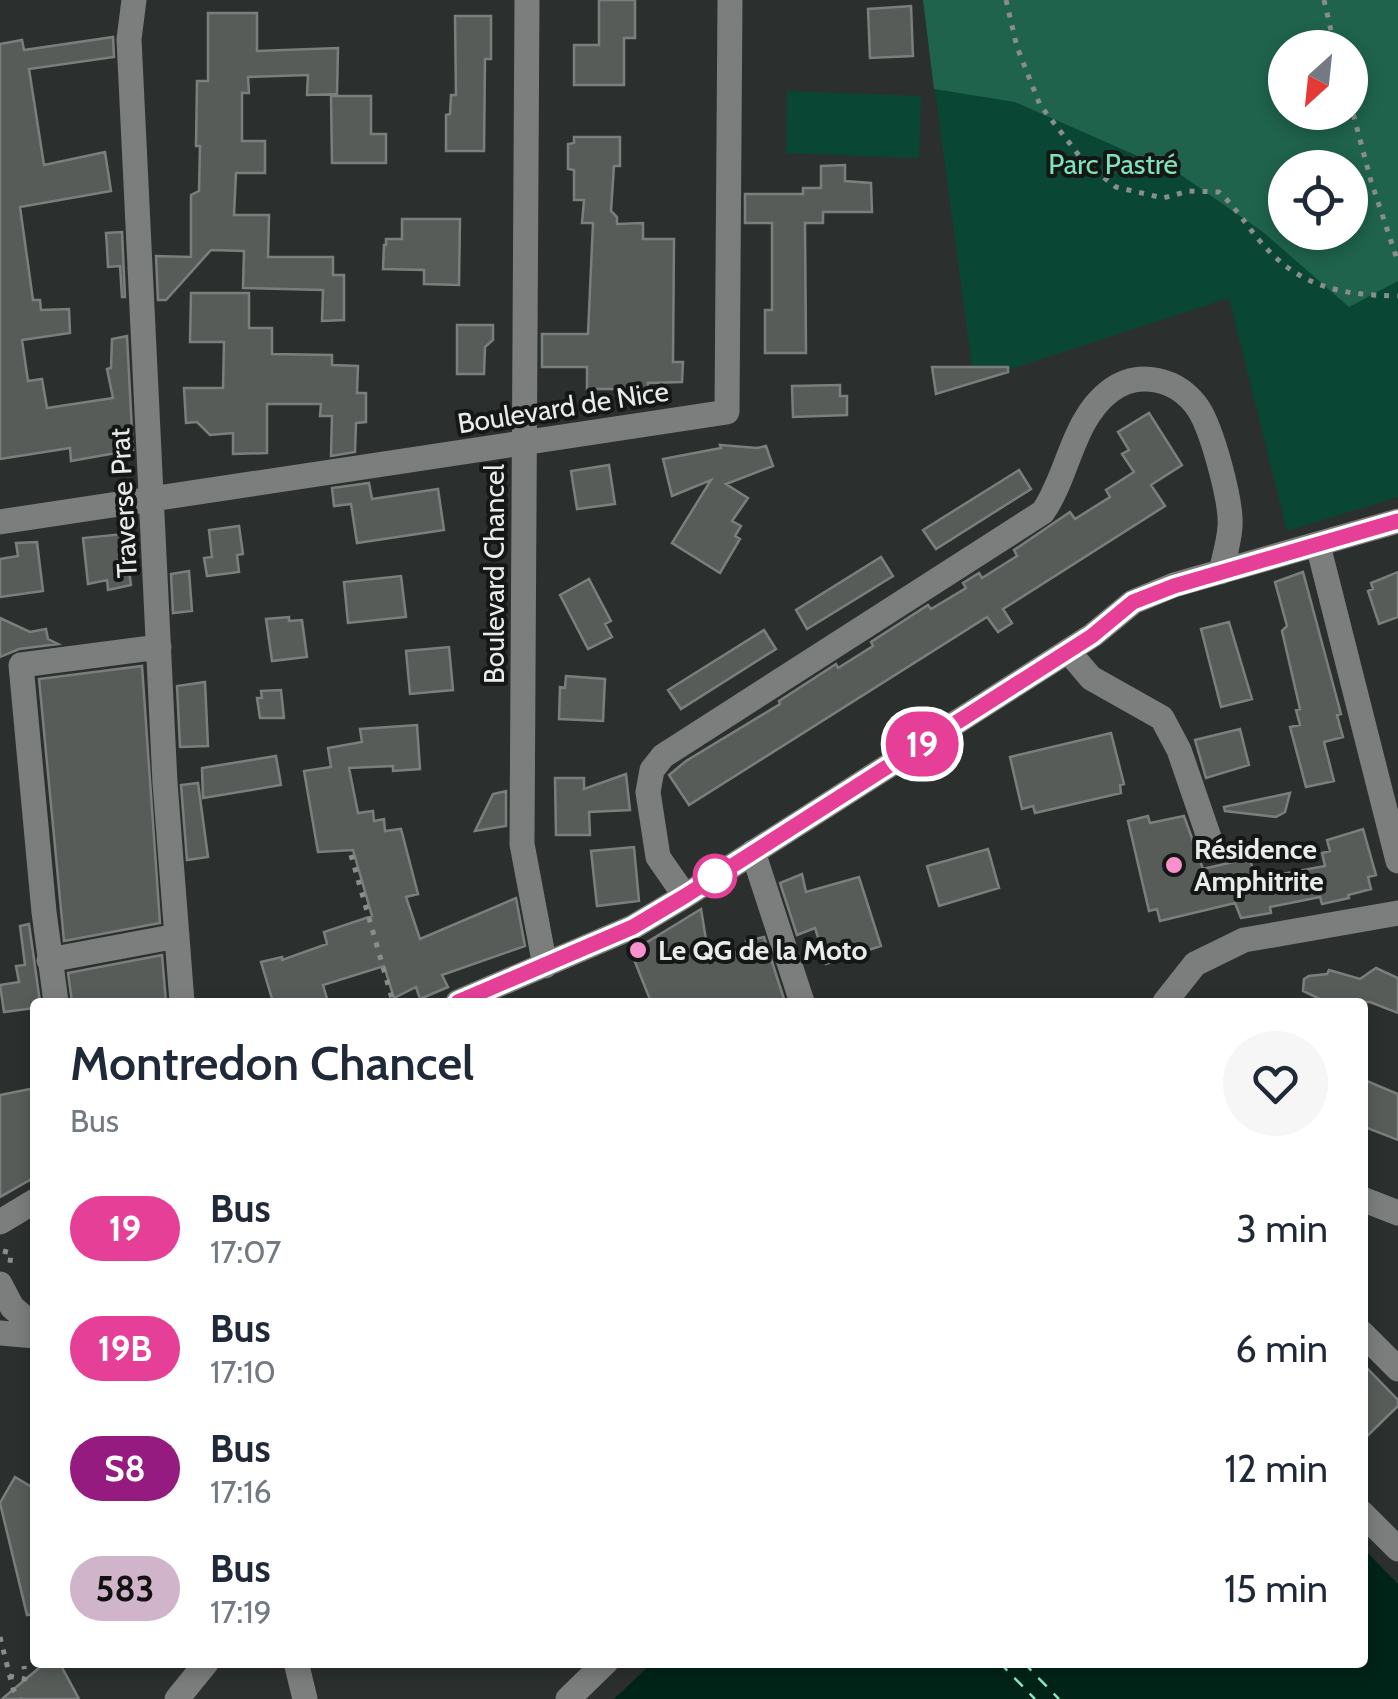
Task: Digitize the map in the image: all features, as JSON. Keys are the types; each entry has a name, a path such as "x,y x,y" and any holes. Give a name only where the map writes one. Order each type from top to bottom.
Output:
{"street":[{"name":"Traverse Prat","path":"134,0 129,39 182,998"},
{"name":"Boulevard Chancel","path":"527,0 522,844 545,966"},
{"name":"Boulevard de Nice","path":"0,522 727,412 730,0"},
{"path":"685,896 658,857 648,792 652,770 663,756 1043,512 1094,406 1124,382 1156,379 1176,386 1199,409 1222,469 1231,525 1221,572"},
{"path":"468,998 633,927 1068,651 1133,602 1174,586 1398,521"},
{"path":"1318,545 1398,861"},
{"path":"55,998 21,665 160,647"},
{"path":"1068,651 1092,678 1162,718 1179,750 1213,848"},
{"path":"754,852 801,998"},
{"path":"1168,998 1195,964 1244,940 1398,913"},
{"path":"50,960 177,936"},
{"path":"1368,1201 1398,1213"},
{"path":"2,1223 30,1206"},
{"path":"0,1284 12,1307 30,1323"},
{"path":"0,1333 30,1336"},
{"path":"1368,1339 1398,1368"},
{"path":"1368,1518 1398,1548"},
{"path":"176,1699 202,1668"},
{"path":"297,1668 305,1699"},
{"path":"568,1699 600,1668"}],"path":[{"path":"1006,0 1016,47 1040,105 1084,162 1116,187 1163,198 1189,192 1219,192 1260,242 1302,278 1352,295 1398,296"},
{"path":"1324,0 1332,30"},
{"path":"1357,130 1398,262"},
{"path":"350,854 392,998"},
{"path":"0,1637 12,1689 20,1699"},
{"path":"10,1676 25,1679 24,1666"}],"green space":[{"name":"Parc Pastré","path":"923,0 1398,0 1398,497 1287,531 1229,298 974,381"},
{"path":"787,91 921,96 919,158 786,153"}],"shaded area":[{"path":"923,0 1398,0 1398,281 1349,307 1284,250 1368,250 1368,150 1268,150 1268,236 1181,175 1015,102 934,89"},
{"path":"1368,1553 1398,1584 1398,1699 614,1699 647,1668 1368,1668"}],"building":[{"path":"599,0 635,0 635,38 624,38 624,85 574,85 574,45 599,45"},
{"path":"911,6 913,56 870,58 868,9"},
{"path":"208,13 257,13 257,51 338,48 337,94 307,95 308,75 248,77 249,93 242,93 242,141 265,141 265,173 236,173 234,215 269,215 268,257 333,257 333,275 344,275 344,320 322,321 323,290 243,288 244,251 211,250 166,300 158,300 156,256 191,257 191,195 199,191 197,81 208,81"},
{"path":"455,16 491,16 491,59 485,59 484,151 446,151 446,115 450,114 451,95 456,95"},
{"path":"113,37 114,57 29,69 44,165 105,152 111,191 20,207 33,300 40,300 41,310 69,309 70,333 22,340 28,381 42,379 47,408 113,398 107,369 111,368 112,339 127,336 133,450 71,461 70,448 0,459 0,44 22,40 24,50"},
{"path":"331,96 371,96 371,134 386,134 386,163 332,163"},
{"path":"574,137 620,137 620,166 614,166 611,211 617,224 643,223 643,239 674,239 673,362 683,362 682,382 648,383 648,395 616,395 616,389 587,389 587,367 542,367 542,334 588,334 593,223 582,223 584,200 574,200 574,170 568,169 568,144 574,143"},
{"path":"845,165 845,181 871,183 872,212 823,212 823,223 805,223 806,353 765,353 765,310 772,310 772,223 745,223 745,194 803,194 803,188 821,188 821,166"},
{"path":"402,219 460,219 459,285 424,284 424,270 383,269 386,239 402,239"},
{"path":"122,232 125,297 120,266 108,267 106,233"},
{"path":"191,293 249,293 249,328 272,328 272,354 332,355 332,365 358,366 357,393 366,393 366,422 356,423 355,452 331,456 332,416 320,416 321,404 267,404 267,453 233,454 233,433 210,435 197,422 186,423 184,388 223,388 224,342 190,342"},
{"path":"457,325 493,325 493,340 485,347 484,374 457,374"},
{"path":"932,367 1008,367 1008,372 936,394"},
{"path":"840,385 840,396 847,396 847,415 793,417 792,386"},
{"path":"1149,413 1182,465 1151,485 1165,506 1003,609 1012,623 998,632 987,617 689,805 669,775 686,761 780,704 779,701 836,664 838,668 873,646 871,642 928,605 931,609 966,588 963,583 979,573 982,578 1017,556 1014,550 1070,512 1075,519 1110,497 1106,490 1134,472 1122,454 1129,450 1118,432"},
{"path":"720,445 766,446 773,466 726,484 748,498 732,521 741,526 735,536 740,539 720,573 672,543 711,480 672,496 663,459 721,448"},
{"path":"609,465 615,504 577,509 571,471"},
{"path":"1019,470 1031,489 936,549 923,530"},
{"path":"369,483 372,499 438,489 444,530 357,543 351,504 334,506 332,488"},
{"path":"239,526 243,554 237,555 239,572 207,576 204,558 212,557 209,530"},
{"path":"124,534 131,585 108,590 107,580 88,584 83,538"},
{"path":"37,542 43,591 0,597 0,559 18,556 16,543"},
{"path":"881,557 893,576 807,629 796,610"},
{"path":"189,571 192,611 173,613 171,574"},
{"path":"1303,572 1341,714 1337,715 1343,737 1324,742 1334,781 1306,787 1290,727 1300,725 1296,710 1300,709 1282,631 1287,626 1275,582"},
{"path":"1398,572 1398,617 1379,624 1368,591 1373,589 1371,583"},
{"path":"401,576 406,617 348,623 344,582"},
{"path":"589,579 611,621 605,624 612,637 588,649 560,595"},
{"path":"289,617 289,621 302,620 307,657 272,661 266,619"},
{"path":"0,618 30,632 46,629 48,639 58,644 19,649 0,657"},
{"path":"1229,622 1252,699 1221,707 1201,629"},
{"path":"764,630 776,649 681,709 668,690"},
{"path":"449,647 453,690 410,694 406,651"},
{"path":"142,666 160,923 64,941 39,679"},
{"path":"566,676 605,679 603,721 559,719 560,687 565,688"},
{"path":"205,682 208,746 180,747 177,686"},
{"path":"281,690 284,718 260,718 257,698 262,698 261,691"},
{"path":"417,725 420,769 349,768 358,813 373,811 374,821 384,819 385,831 401,829 418,894 406,897 420,939 516,898 525,946 442,975 448,987 422,998 416,987 394,998 384,966 323,985 327,998 272,998 261,962 282,960 327,944 324,932 372,916 353,850 318,852 304,771 331,767 328,748 362,742 360,729"},
{"path":"1240,729 1249,765 1206,778 1195,740"},
{"path":"1111,733 1124,784 1120,785 1121,793 1035,813 1033,806 1022,809 1010,757"},
{"path":"276,756 281,785 203,798 202,768"},
{"path":"626,774 630,810 589,812 590,835 556,835 555,778 584,778 584,789"},
{"path":"198,783 208,857 187,860 181,785"},
{"path":"506,791 506,826 475,831 493,794"},
{"path":"1290,793 1285,812 1276,817 1225,811 1224,807"},
{"path":"1148,816 1150,823 1184,816 1203,869 1250,858 1255,879 1325,866 1322,853 1330,851 1327,840 1363,829 1376,875 1368,877 1371,889 1322,904 1320,897 1270,907 1271,913 1241,918 1235,903 1160,921 1157,909 1149,911 1128,821"},
{"path":"634,847 639,901 597,906 591,851"},
{"path":"988,849 999,888 939,906 927,866"},
{"path":"802,874 806,892 859,877 881,946 826,964 815,928 797,935 780,883"},
{"path":"701,909 709,958 748,950 746,941 764,937 784,998 649,998 631,952"},
{"path":"29,924 39,998 30,998 30,1009 4,1012 0,985 19,982 16,966 25,965 20,926"},
{"path":"162,955 166,998 71,998 68,973"},
{"path":"1376,968 1398,978 1398,1013 1368,1002 1368,998 1318,998 1303,991 1304,979 1327,974 1329,970 1360,979"},
{"path":"1368,1082 1398,1094 1398,1140 1368,1128"},
{"path":"30,1089 30,1180 0,1197 0,1095"},
{"path":"1368,1369 1398,1400 1398,1406 1368,1435"},
{"path":"15,1477 30,1486 30,1615 27,1615 0,1503"},
{"path":"39,1668 62,1668 79,1699 2,1699"}],"ferry route":[{"path":"1005,1668 1035,1699"},
{"path":"1029,1668 1059,1699"}],"bus line":[{"name":"19","path":"468,998 633,927 1092,636 1133,602 1174,586 1398,521"}],"place":[{"name":"Résidence Amphitrite","path":"1174,865"},
{"name":"Le QG de la Moto","path":"638,950"}]}
